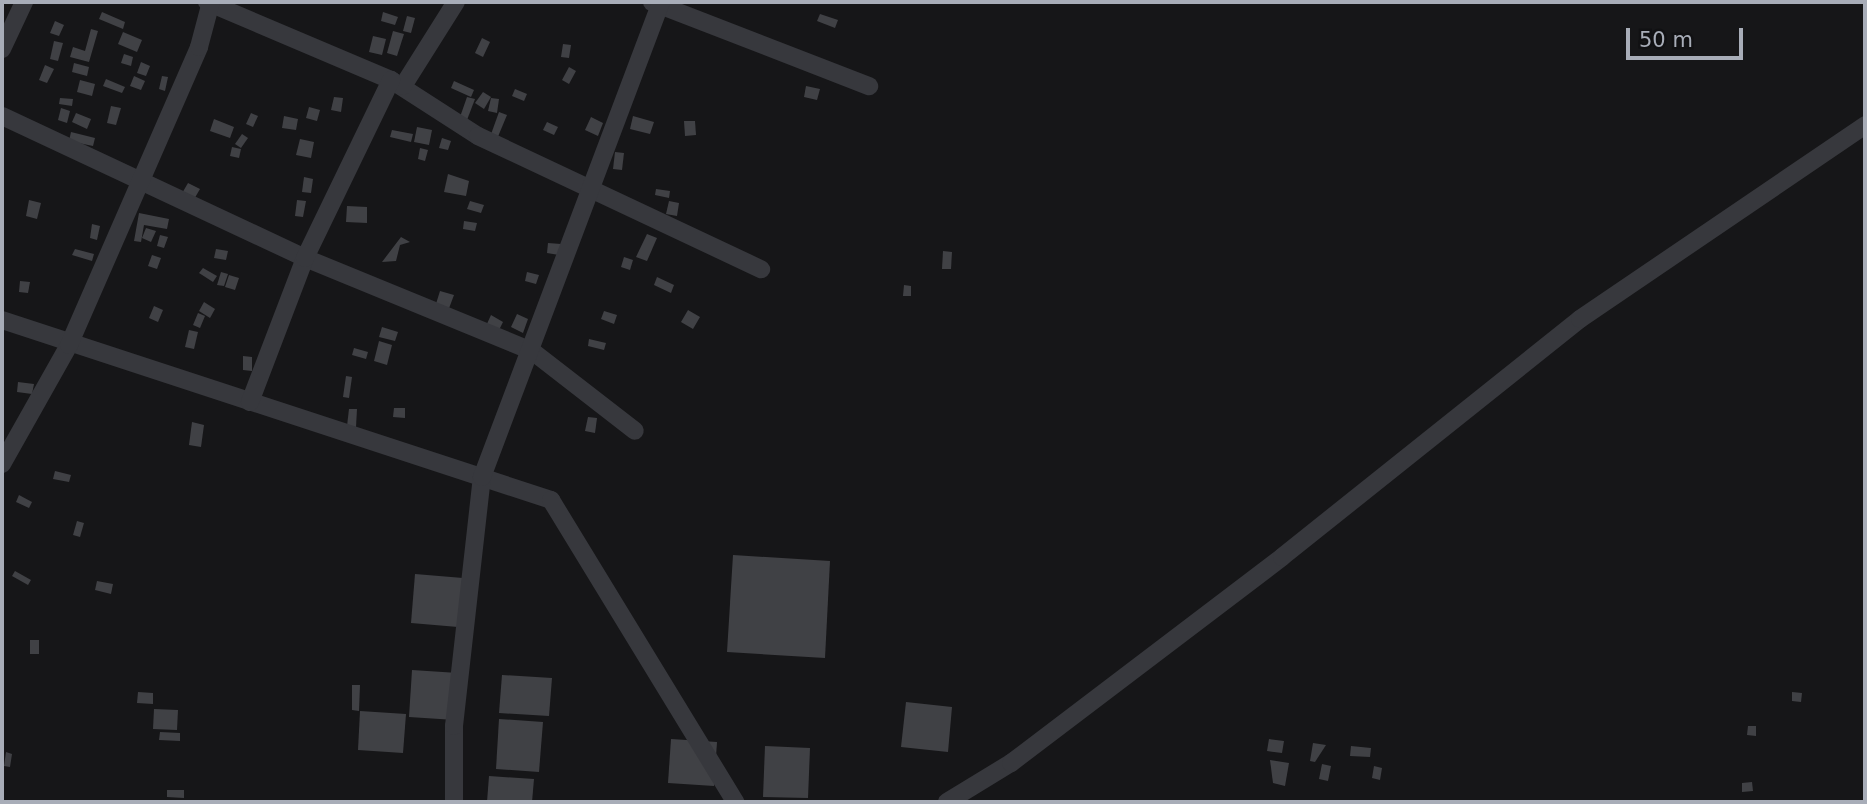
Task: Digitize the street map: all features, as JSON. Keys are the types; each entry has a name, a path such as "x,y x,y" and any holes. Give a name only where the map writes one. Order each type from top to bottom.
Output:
{"street":[{"path":"2,49 24,2"},
{"path":"2,464 69,345 199,47 210,2 397,83 478,136 595,188 761,269"},
{"path":"250,402 305,258 397,83 456,2"},
{"path":"454,802 454,726 482,477 595,188 657,3 869,86"},
{"path":"2,116 141,178 305,258 532,351 635,432"},
{"path":"947,802 1012,763 1282,557 1580,320 1865,125"},
{"path":"2,320 69,345 551,500 735,802"}],"building":[{"path":"102,12 125,22 123,29 99,19"},
{"path":"383,12 398,17 395,25 381,21"},
{"path":"820,14 838,20 835,28 817,21"},
{"path":"407,16 415,18 411,33 403,31"},
{"path":"55,21 64,25 59,36 50,33"},
{"path":"91,29 98,31 89,62 70,57 73,47 85,51"},
{"path":"393,31 404,34 397,56 387,53"},
{"path":"123,32 142,40 137,52 118,44"},
{"path":"373,36 386,39 382,55 369,52"},
{"path":"482,38 490,42 483,57 475,53"},
{"path":"54,41 63,43 58,61 50,59"},
{"path":"563,44 571,45 569,58 561,57"},
{"path":"124,54 133,57 131,66 121,63"},
{"path":"141,62 150,66 146,76 137,73"},
{"path":"74,63 89,67 87,76 72,72"},
{"path":"45,65 54,69 47,83 39,80"},
{"path":"569,67 576,71 569,84 562,80"},
{"path":"134,76 145,81 141,90 130,86"},
{"path":"162,76 168,77 165,91 159,89"},
{"path":"106,79 125,87 122,93 103,86"},
{"path":"80,80 95,84 92,96 77,92"},
{"path":"454,81 474,90 471,97 451,88"},
{"path":"806,86 820,89 817,100 804,97"},
{"path":"515,89 527,94 524,101 512,96"},
{"path":"483,92 491,97 484,109 475,103"},
{"path":"334,97 343,98 341,112 331,110"},
{"path":"467,97 475,99 467,120 460,117"},
{"path":"60,98 73,99 72,106 59,104"},
{"path":"491,98 499,99 497,113 488,111"},
{"path":"111,106 121,108 116,125 107,123"},
{"path":"309,107 320,110 317,121 306,118"},
{"path":"61,108 70,111 67,123 58,120"},
{"path":"499,112 507,115 497,139 490,137"},
{"path":"76,113 91,119 87,129 72,122"},
{"path":"251,113 258,116 253,127 246,124"},
{"path":"284,116 298,119 296,130 282,128"},
{"path":"633,116 654,122 650,134 630,129"},
{"path":"591,117 603,123 598,136 585,130"},
{"path":"214,119 234,127 230,138 210,131"},
{"path":"684,121 695,121 696,135 685,136"},
{"path":"547,122 558,127 554,135 543,130"},
{"path":"417,127 432,130 429,145 414,142"},
{"path":"392,130 413,134 411,142 390,137"},
{"path":"71,132 95,138 93,146 69,141"},
{"path":"242,134 248,138 241,148 235,144"},
{"path":"442,138 451,141 448,150 439,148"},
{"path":"300,139 314,142 311,158 296,155"},
{"path":"232,147 241,149 239,158 230,156"},
{"path":"420,148 428,150 425,161 418,159"},
{"path":"615,152 624,153 622,170 613,169"},
{"path":"448,174 469,181 466,196 444,192"},
{"path":"304,177 313,179 311,193 302,192"},
{"path":"188,183 200,189 193,201 181,195"},
{"path":"656,189 670,191 669,198 655,195"},
{"path":"29,200 41,203 37,219 26,216"},
{"path":"297,200 306,201 303,217 295,216"},
{"path":"470,201 484,205 481,213 467,209"},
{"path":"669,201 679,203 677,216 666,214"},
{"path":"347,206 367,207 367,223 346,222"},
{"path":"139,213 169,219 167,229 144,225 141,242 134,241"},
{"path":"464,221 477,223 475,231 463,229"},
{"path":"92,224 100,226 97,240 90,238"},
{"path":"146,228 156,231 151,242 142,238"},
{"path":"647,234 657,238 647,261 636,257"},
{"path":"160,235 168,237 164,248 157,246"},
{"path":"401,237 410,242 400,245 396,261 382,262"},
{"path":"548,243 561,244 559,255 547,253"},
{"path":"75,249 94,254 92,261 72,255"},
{"path":"216,249 228,251 226,260 214,258"},
{"path":"943,251 952,252 951,269 942,269"},
{"path":"152,255 161,258 157,269 148,266"},
{"path":"624,257 633,260 630,270 621,267"},
{"path":"203,268 217,276 213,282 199,273"},
{"path":"221,272 228,274 224,286 217,285"},
{"path":"527,272 539,275 536,284 525,281"},
{"path":"229,275 239,278 235,290 225,287"},
{"path":"657,277 674,285 671,293 654,285"},
{"path":"20,281 30,282 28,293 19,292"},
{"path":"904,285 911,286 911,296 903,296"},
{"path":"440,291 454,295 448,311 435,307"},
{"path":"204,302 215,309 210,318 199,311"},
{"path":"154,306 163,310 158,322 149,318"},
{"path":"688,310 700,317 693,329 681,322"},
{"path":"604,311 617,315 614,324 601,319"},
{"path":"198,313 205,316 200,328 193,325"},
{"path":"517,314 528,319 523,333 511,327"},
{"path":"491,315 503,322 498,332 486,326"},
{"path":"382,327 398,332 395,341 379,337"},
{"path":"189,330 198,332 194,349 185,347"},
{"path":"589,339 606,343 604,350 588,346"},
{"path":"379,341 392,345 387,365 374,361"},
{"path":"354,348 368,352 366,359 352,355"},
{"path":"243,356 252,357 252,371 243,370"},
{"path":"346,376 352,377 349,398 343,397"},
{"path":"18,382 34,384 32,394 17,392"},
{"path":"394,408 405,408 405,418 393,417"},
{"path":"349,409 357,409 356,427 347,426"},
{"path":"588,417 597,418 595,433 585,431"},
{"path":"192,422 204,425 201,447 189,445"},
{"path":"55,471 71,475 69,482 53,479"},
{"path":"19,495 32,502 29,508 16,502"},
{"path":"77,521 84,523 80,537 73,535"},
{"path":"733,555 830,561 825,658 727,652"},
{"path":"15,571 31,580 28,585 12,576"},
{"path":"415,574 463,578 458,627 411,623"},
{"path":"97,581 113,584 111,594 95,590"},
{"path":"30,640 39,640 39,654 30,654"},
{"path":"412,670 458,673 455,720 409,717"},
{"path":"502,675 552,678 549,716 499,713"},
{"path":"352,685 360,685 359,711 352,710"},
{"path":"138,692 153,693 153,704 137,703"},
{"path":"1792,692 1802,693 1801,702 1792,701"},
{"path":"906,702 952,707 948,752 901,747"},
{"path":"154,709 178,710 177,730 153,729"},
{"path":"360,711 406,714 403,753 358,750"},
{"path":"499,719 543,722 539,772 496,769"},
{"path":"1748,726 1756,726 1756,736 1747,735"},
{"path":"160,732 180,733 180,741 159,740"},
{"path":"671,739 717,742 714,786 668,783"},
{"path":"1269,739 1284,741 1282,753 1267,751"},
{"path":"1313,743 1326,745 1315,762 1310,761"},
{"path":"765,746 810,748 808,798 763,797"},
{"path":"1351,746 1371,748 1370,757 1350,756"},
{"path":"6,752 12,754 10,767 4,766"},
{"path":"1270,760 1289,763 1285,786 1273,783"},
{"path":"1322,764 1331,766 1328,781 1319,779"},
{"path":"1374,766 1382,768 1380,780 1372,778"},
{"path":"489,776 534,779 532,802 487,802"},
{"path":"1752,782 1753,791 1742,792 1742,783"},
{"path":"167,790 184,790 184,798 167,797"}]}
